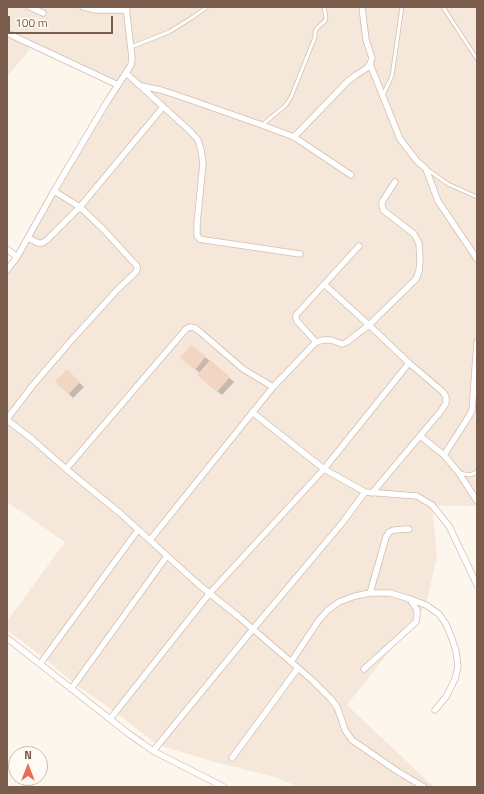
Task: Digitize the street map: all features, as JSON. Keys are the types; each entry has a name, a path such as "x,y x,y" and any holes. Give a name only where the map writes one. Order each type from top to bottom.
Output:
{"street":[{"path":"30,7 43,13"},
{"path":"7,270 17,257 105,104 131,65 132,58 126,8 96,10 83,7"},
{"path":"294,137 348,81 367,68 370,64 372,58 366,40 362,7"},
{"path":"7,33 118,85"},
{"path":"370,64 400,139 417,161 426,169 438,201 477,259"},
{"path":"126,73 198,140 201,150 202,163 197,236 200,239 205,240 300,254"},
{"path":"139,86 160,90 294,137 351,175"},
{"path":"28,238 38,243 42,243 47,240 80,207 163,107"},
{"path":"150,540 273,386 316,342 331,340 342,344 347,342 369,325 416,279 419,271 420,260 419,243 414,234 383,210 382,206 382,202 395,182"},
{"path":"54,191 80,207 103,229 137,266 137,269 136,272 117,290 69,343 33,385 7,419 120,513 209,594 240,617 312,680 331,699 341,718 345,730 352,740 386,764 424,787"},
{"path":"316,342 297,321 296,315 359,246"},
{"path":"7,249 17,257"},
{"path":"324,285 443,392 446,397 446,403 440,411 372,493"},
{"path":"66,469 186,329 190,327 199,331 243,369 273,386"},
{"path":"444,455 474,411 477,342"},
{"path":"110,719 209,594 324,468 409,363"},
{"path":"252,412 324,468 365,492 417,496 432,505 449,526 477,585"},
{"path":"420,436 444,455 459,473 477,501"},
{"path":"153,751 343,522 365,492"},
{"path":"370,592 386,537 389,532 394,530 409,529"},
{"path":"40,664 138,530"},
{"path":"71,689 167,556"},
{"path":"291,662 319,620 328,610 339,602 370,592 390,593 410,599 426,605 439,614 446,624 456,651 458,667 455,679 446,697 435,710"},
{"path":"364,669 416,622 417,610 410,599"},
{"path":"7,638 129,734 153,751 224,787"},
{"path":"232,758 298,668"}],"lane":[{"path":"131,47 169,32 207,7"},
{"path":"262,125 286,105 291,97 315,37 315,32 317,28 325,21 326,18 324,7"},
{"path":"383,95 392,76 402,7"},
{"path":"443,7 477,59"},
{"path":"426,169 448,184 477,198"},
{"path":"459,473 470,475 477,472"}],"shaded area":[{"path":"7,7 477,7 477,506 432,505 437,556 426,605 347,705 434,787 299,787 275,777 211,761 158,745 75,684 7,630 7,621 65,542 7,502 7,270 118,85 33,45 7,77"}],"building":[{"path":"191,345 206,356 195,370 180,358"},
{"path":"210,360 230,377 217,392 197,375"},
{"path":"67,369 80,382 69,394 55,382"}]}
